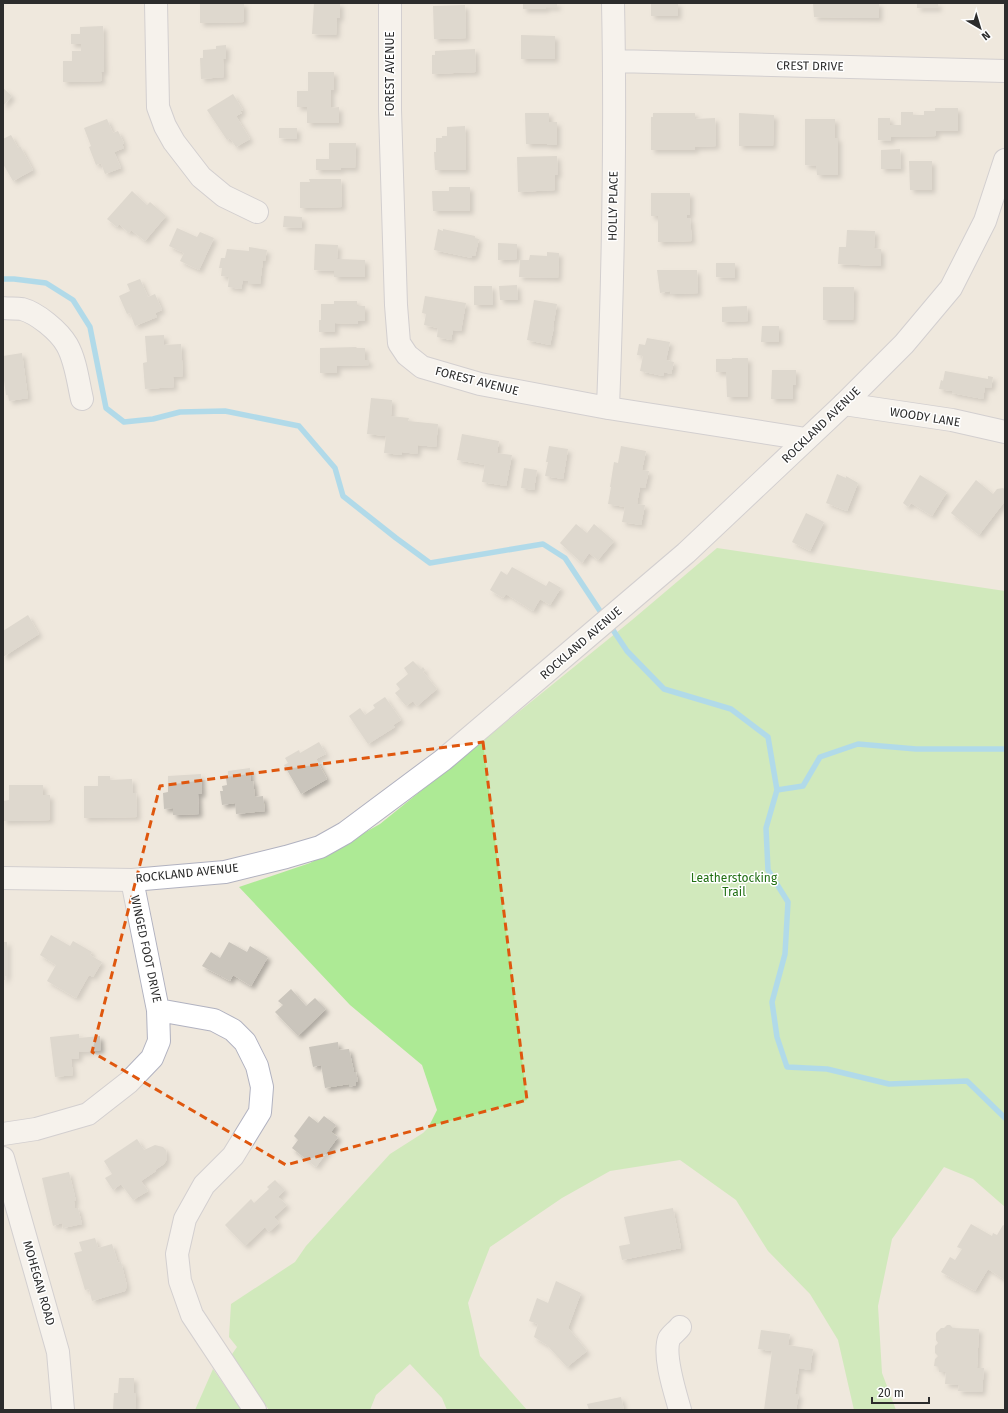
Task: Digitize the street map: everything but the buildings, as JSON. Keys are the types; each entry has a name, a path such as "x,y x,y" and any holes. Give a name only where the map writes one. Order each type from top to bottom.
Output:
{"street":[{"path":"156,3 158,107 165,126 174,142 201,177 224,196 257,212"},
{"name":"FOREST AVENUE","path":"390,3 390,118 396,305 399,343 407,356 422,367 480,384 608,408 806,439"},
{"name":"HOLLY PLACE","path":"608,408 612,302 613,3"},
{"name":"CREST DRIVE","path":"614,61 1005,71"},
{"name":"ROCKLAND AVENUE","path":"3,878 132,880 225,872 286,857 320,846 345,833 444,760 686,553 844,404 904,344 951,288 985,221 1005,160"},
{"path":"3,308 21,309 37,316 59,335 67,345 82,399"},
{"name":"WOODY LANE","path":"844,404 952,420 1005,432"},
{"name":"WINGED FOOT DRIVE","path":"132,880 158,1010 214,1020 233,1030 245,1042 257,1066 262,1087 260,1112 233,1156 204,1185 186,1219 177,1254 180,1281 192,1314 255,1410"},
{"path":"3,1134 36,1130 88,1114 129,1082 152,1058 159,1041 158,1010"},
{"name":"MOHEGAN ROAD","path":"3,1158 58,1352 63,1410"},
{"path":"680,1328 669,1338 667,1351 680,1410"}],"highlighted area":[{"path":"483,742 527,1100 286,1165 92,1052 160,786"}],"green space":[{"name":"Leatherstocking Trail","path":"717,548 1005,591 1005,1207 973,1179 944,1167 892,1239 878,1306 882,1373 896,1410 854,1410 838,1340 810,1294 768,1251 736,1200 680,1160 610,1171 562,1198 490,1247 468,1303 480,1356 527,1410 447,1410 442,1398 410,1364 376,1395 370,1410 269,1410 230,1357 237,1347 229,1337 231,1304 295,1262 306,1246 390,1154 423,1133 428,1128 437,1110 422,1065 350,1005 239,887 310,863 380,824 632,620"},
{"path":"213,1369 242,1410 195,1410"}],"waterway":[{"path":"3,279 46,283 73,300 90,327 106,408 124,422 153,419 180,412 225,411 299,426 335,468 343,496 430,563 543,544 565,558 604,617"},
{"path":"609,624 627,651 664,689 731,709 768,737 777,790 766,828 768,870 788,902 785,954 772,1002 777,1037 787,1067 827,1069 889,1084 967,1081 1005,1118"},
{"path":"777,790 803,786 820,757 858,744 916,749 1005,749"}]}
